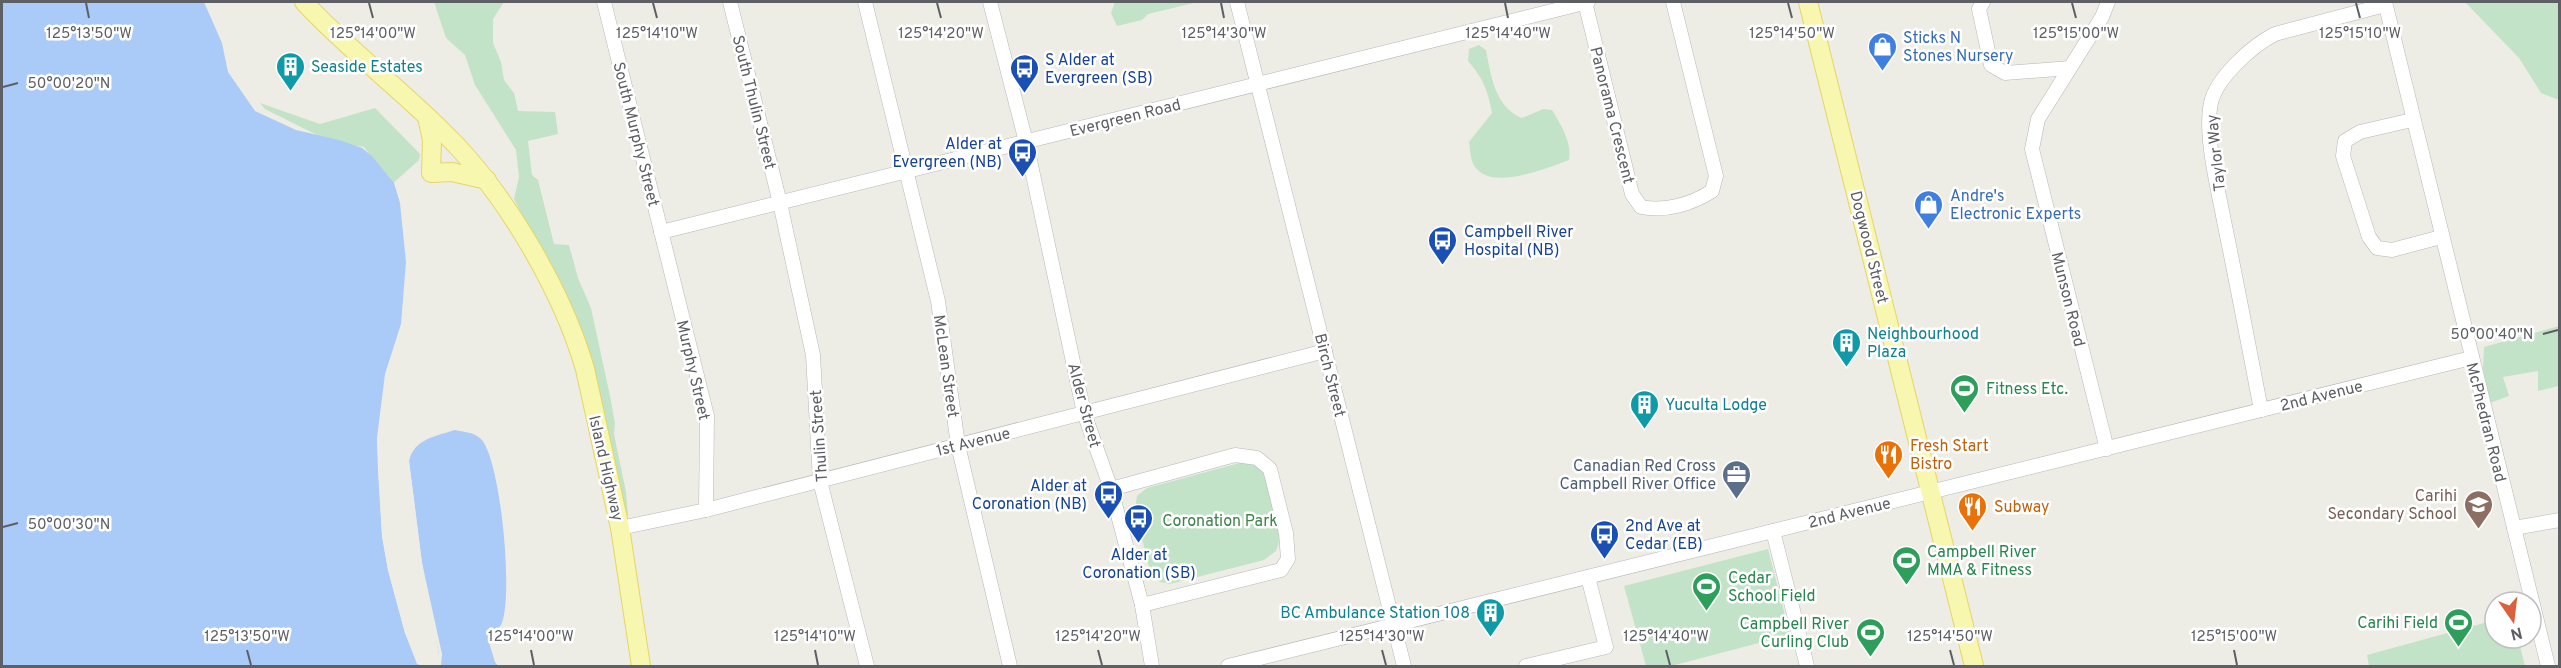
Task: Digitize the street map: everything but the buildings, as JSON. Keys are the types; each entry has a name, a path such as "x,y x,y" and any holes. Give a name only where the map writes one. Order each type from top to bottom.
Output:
{"main road":[{"name":"Island Highway","path":"304,2 334,35 456,144 487,180 512,217 546,277 578,346 620,528 641,666"},
{"name":"Dogwood Street","path":"1808,2 1974,666"},
{"path":"427,117 432,140 431,173 452,172 487,180"}],"street":[{"name":"South Murphy Street","path":"604,2 661,232"},
{"name":"South Thulin Street","path":"730,2 780,203"},
{"name":"McLean Street","path":"865,2 938,301 958,445 1010,666"},
{"name":"Alder Street","path":"990,2 1026,142 1084,413 1111,489 1142,604 1152,666"},
{"name":"Birch Street","path":"1237,2 1404,666"},
{"name":"Evergreen Road","path":"661,232 1586,2"},
{"name":"Panorama Crescent","path":"1586,2 1632,194 1641,207 1656,210 1700,199 1712,191 1716,176 1673,2"},
{"path":"1983,2 1979,9 1990,65 2005,73 2070,68 2102,17 2108,2"},
{"name":"McPhedran Road","path":"2385,3 2548,666"},
{"name":"Taylor Way","path":"2261,410 2219,192 2210,128 2213,96 2215,90 2246,54 2265,39 2275,34 2385,3"},
{"name":"Munson Road","path":"2070,68 2038,119 2032,149 2107,449"},
{"path":"2412,120 2360,132 2345,141 2343,156 2369,237 2377,248 2392,250 2441,237"},
{"name":"Thulin Street","path":"780,203 813,355 820,481 867,666"},
{"name":"Murphy Street","path":"661,232 707,416 706,510"},
{"name":"1st Avenue","path":"620,528 706,510 1325,351"},
{"name":"2nd Avenue","path":"1228,666 1274,661 1394,625 2471,358"},
{"path":"1111,489 1235,455 1257,458 1270,469 1286,533 1288,559 1281,570 1142,604"},
{"path":"2514,528 2559,520"},
{"path":"1773,531 1807,666"},
{"path":"1526,666 1606,647 1588,577"}],"green space":[{"path":"434,2 504,2 493,19 493,43 501,62 504,80 514,93 518,111 555,112 558,134 528,141 532,175 538,180 554,244 569,245 578,278 591,308 610,396 628,515 625,516 535,241 514,199 519,177 516,150 475,85 465,55 446,38"},
{"path":"1115,2 1198,2 1148,14 1142,20 1117,26 1111,13"},
{"path":"2465,2 2559,2 2559,100 2541,93 2519,58"},
{"path":"1479,45 1486,50 1492,80 1500,99 1513,113 1522,118 1543,109 1552,110 1567,140 1569,160 1532,173 1502,178 1489,176 1479,171 1472,161 1469,142 1492,113 1484,85 1468,61 1469,49"},
{"path":"260,103 320,124 375,108 420,154 419,160 392,184 364,147 333,143 265,109"},
{"path":"2559,326 2559,386 2538,391 2538,371 2503,377 2509,396 2490,403 2483,368 2484,347"},
{"name":"Coronation Park","path":"1243,462 1253,464 1264,474 1281,536 1276,551 1264,560 1170,584 1160,582 1150,572 1135,509 1137,496 1147,488"},
{"name":"Cedar School Field","path":"1768,549 1790,635 1671,666 1646,666 1624,586"},
{"name":"Carihi Field","path":"2483,623 2483,650 2521,650 2525,666 2369,666 2367,655"}],"water":[{"path":"2,2 204,2 222,43 228,72 255,111 296,130 362,148 372,156 394,183 400,203 406,262 401,324 385,374 377,438 378,472 382,536 388,570 405,633 420,666 2,666"},
{"path":"455,430 481,439 488,452 500,500 506,560 505,611 501,625 488,639 498,666 441,666 422,563 409,461 421,443"}],"pier":[{"path":"377,438 380,438 385,535 391,569 407,632 423,666 417,664 405,633 388,570 382,536"},
{"path":"417,441 421,441 411,451 409,461 422,563 442,654 441,666 438,666 439,654 419,564 406,461 408,450"}],"place":[{"name":"Sticks N Stones Nursery","path":"1882,72"},
{"name":"Seaside Estates","path":"290,92"},
{"name":"S Alder at Evergreen (SB)","path":"1024,94"},
{"name":"Alder at Evergreen (NB)","path":"1023,178"},
{"name":"Andre's Electronic Experts","path":"1929,230"},
{"name":"Campbell River Hospital (NB)","path":"1443,266"},
{"name":"Neighbourhood Plaza","path":"1846,368"},
{"name":"Fitness Etc.","path":"1965,414"},
{"name":"Yuculta Lodge","path":"1644,430"},
{"name":"Fresh Start Bistro","path":"1889,480"},
{"name":"Canadian Red Cross Campbell River Office","path":"1737,500"},
{"name":"Alder at Coronation (NB)","path":"1108,520"},
{"name":"Carihi Secondary School","path":"2478,530"},
{"name":"Subway","path":"1973,532"},
{"name":"Alder at Coronation (SB)","path":"1139,544"},
{"name":"2nd Ave at Cedar (EB)","path":"1604,560"},
{"name":"Campbell River MMA & Fitness","path":"1906,586"},
{"name":"Cedar School Field","path":"1707,612"},
{"name":"BC Ambulance Station 108","path":"1491,638"},
{"name":"Carihi Field","path":"2459,648"},
{"name":"Campbell River Curling Club","path":"1870,658"}]}
